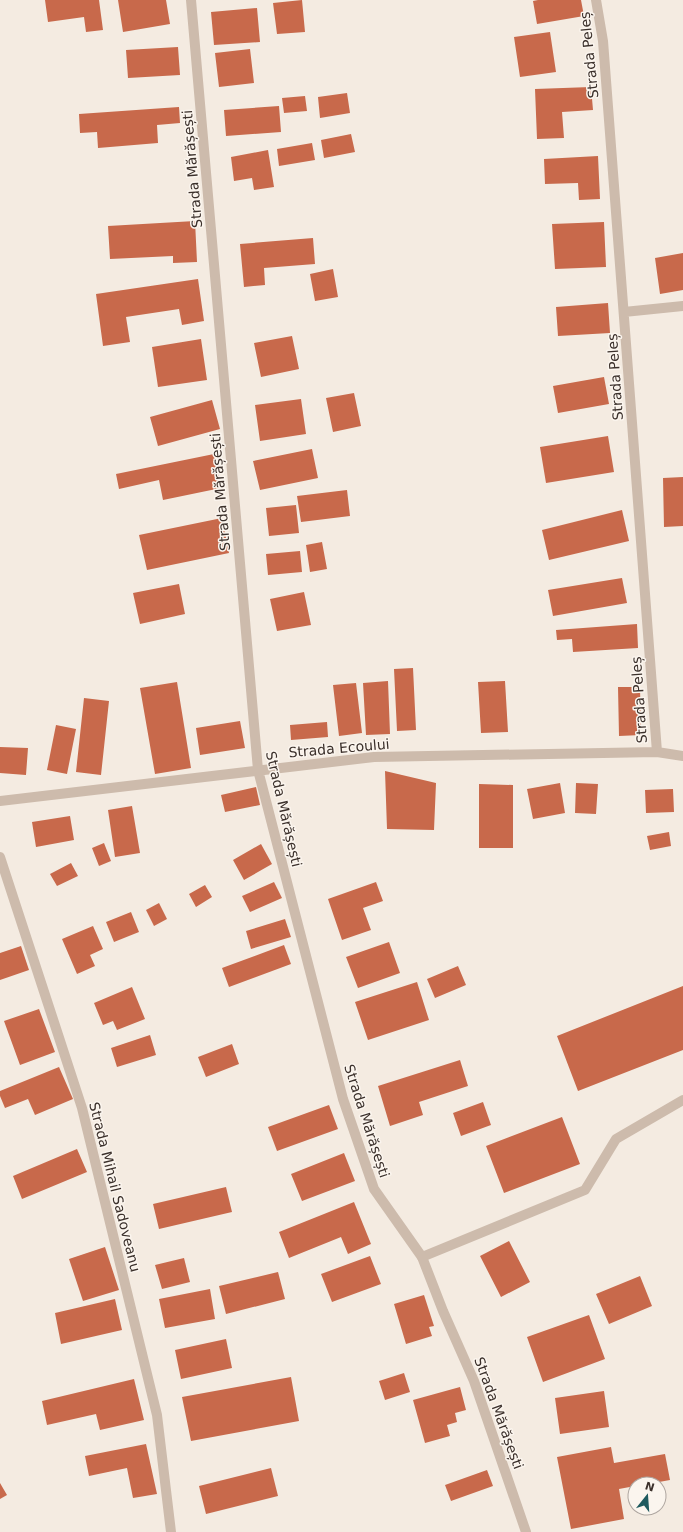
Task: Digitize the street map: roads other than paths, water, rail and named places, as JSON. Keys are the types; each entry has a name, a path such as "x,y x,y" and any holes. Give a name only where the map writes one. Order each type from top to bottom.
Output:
{"street":[{"name":"Strada Mărășești","path":"191,0 258,770 343,1099 374,1189 422,1257 443,1311 474,1381 526,1532"},
{"name":"Strada Peleș","path":"596,0 603,42 657,752"},
{"path":"624,312 683,306"},
{"name":"Strada Ecoului","path":"0,801 374,757 657,752 683,756"},
{"name":"Strada Mihail Sadoveanu","path":"0,857 82,1108 157,1416 172,1532"},
{"path":"422,1257 585,1190 616,1139 683,1100"}]}
